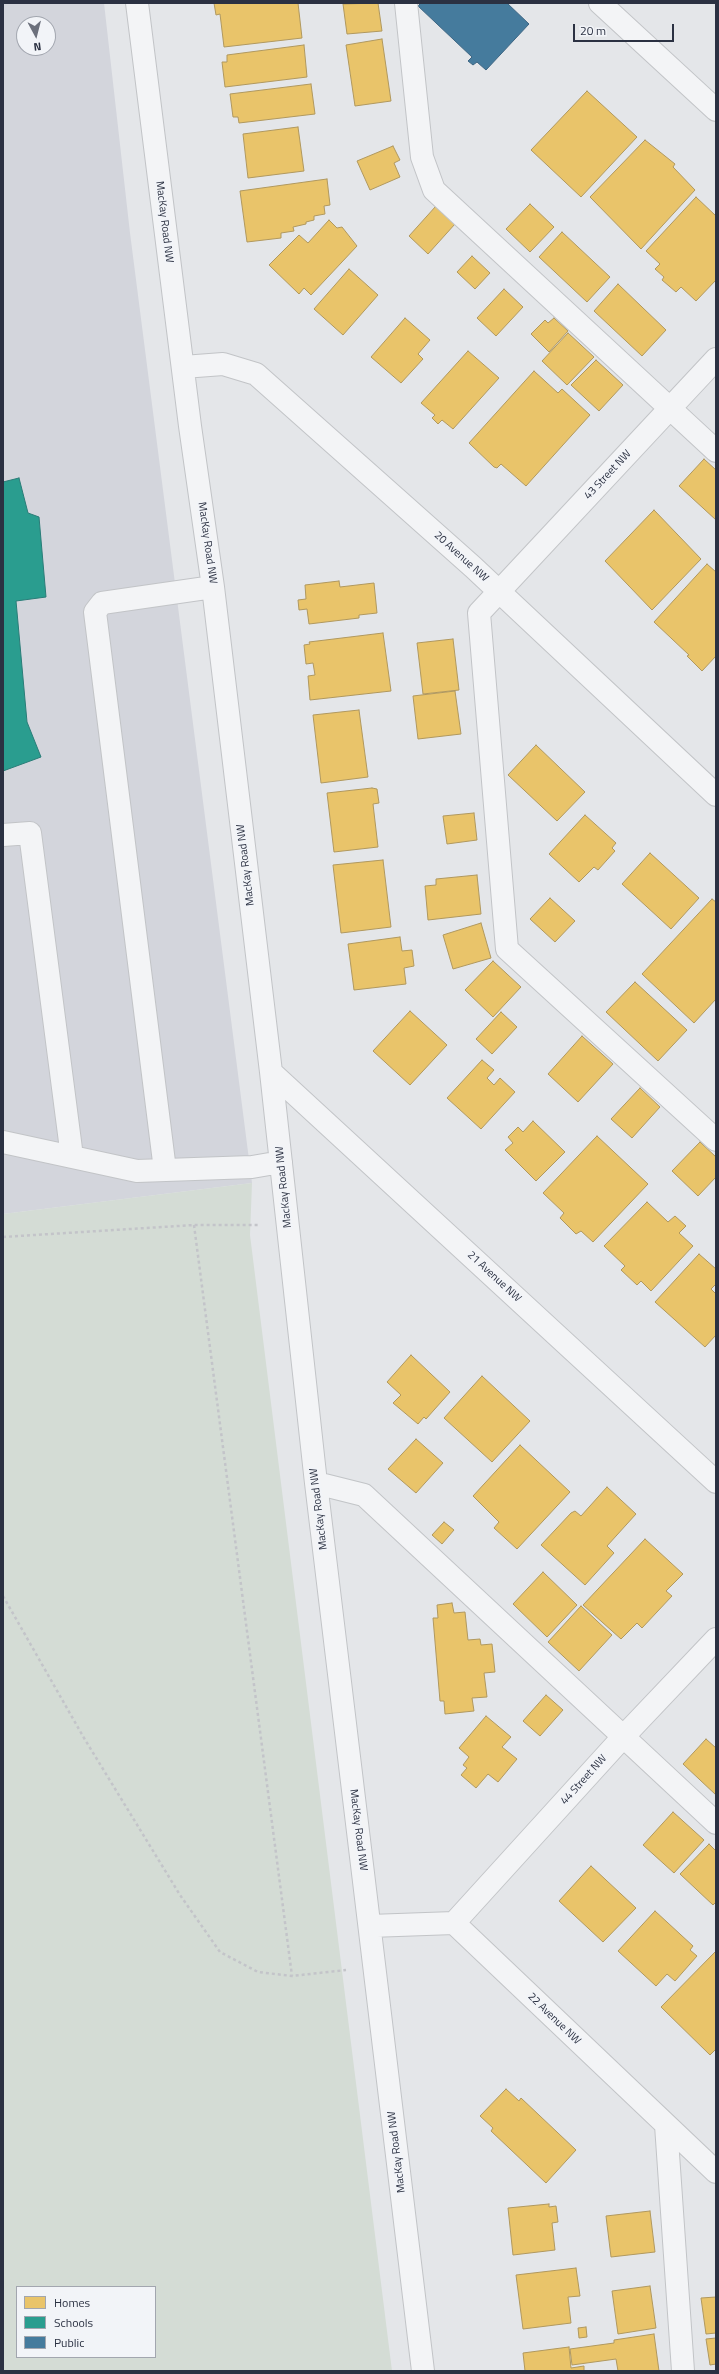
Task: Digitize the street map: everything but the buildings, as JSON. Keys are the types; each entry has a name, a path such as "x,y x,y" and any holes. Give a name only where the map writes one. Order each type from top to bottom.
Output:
{"street":[{"name":"MacKay Road NW","path":"137,3 183,367 213,587 271,1072 316,1483 423,2371"},
{"path":"406,3 422,157 434,190 716,451"},
{"path":"600,3 716,110"},
{"name":"43 Street NW","path":"716,358 479,613 507,949 716,1140"},
{"name":"20 Avenue NW","path":"183,367 223,364 256,374 499,591 716,795"},
{"path":"165,1170 95,612 102,603 213,587"},
{"path":"3,835 30,833 72,1157"},
{"name":"21 Avenue NW","path":"271,1072 716,1482"},
{"path":"3,1142 136,1171 252,1167 281,1162"},
{"path":"316,1483 364,1495 716,1823"},
{"name":"44 Street NW","path":"454,1923 623,1737 716,1639"},
{"path":"370,1926 454,1923"},
{"name":"22 Avenue NW","path":"454,1923 716,2172"},
{"path":"666,2125 683,2371"}],"path":[{"path":"194,1225 292,1976"},
{"path":"3,1237 194,1225 258,1225"},
{"path":"3,1596 84,1738 180,1895 220,1952 258,1972 292,1976 352,1970"}],"shaded area":[{"path":"3,3 104,3 130,233 252,1183 3,1214"},
{"path":"252,1183 250,1235 392,2371 3,2371 3,1214"}]}
